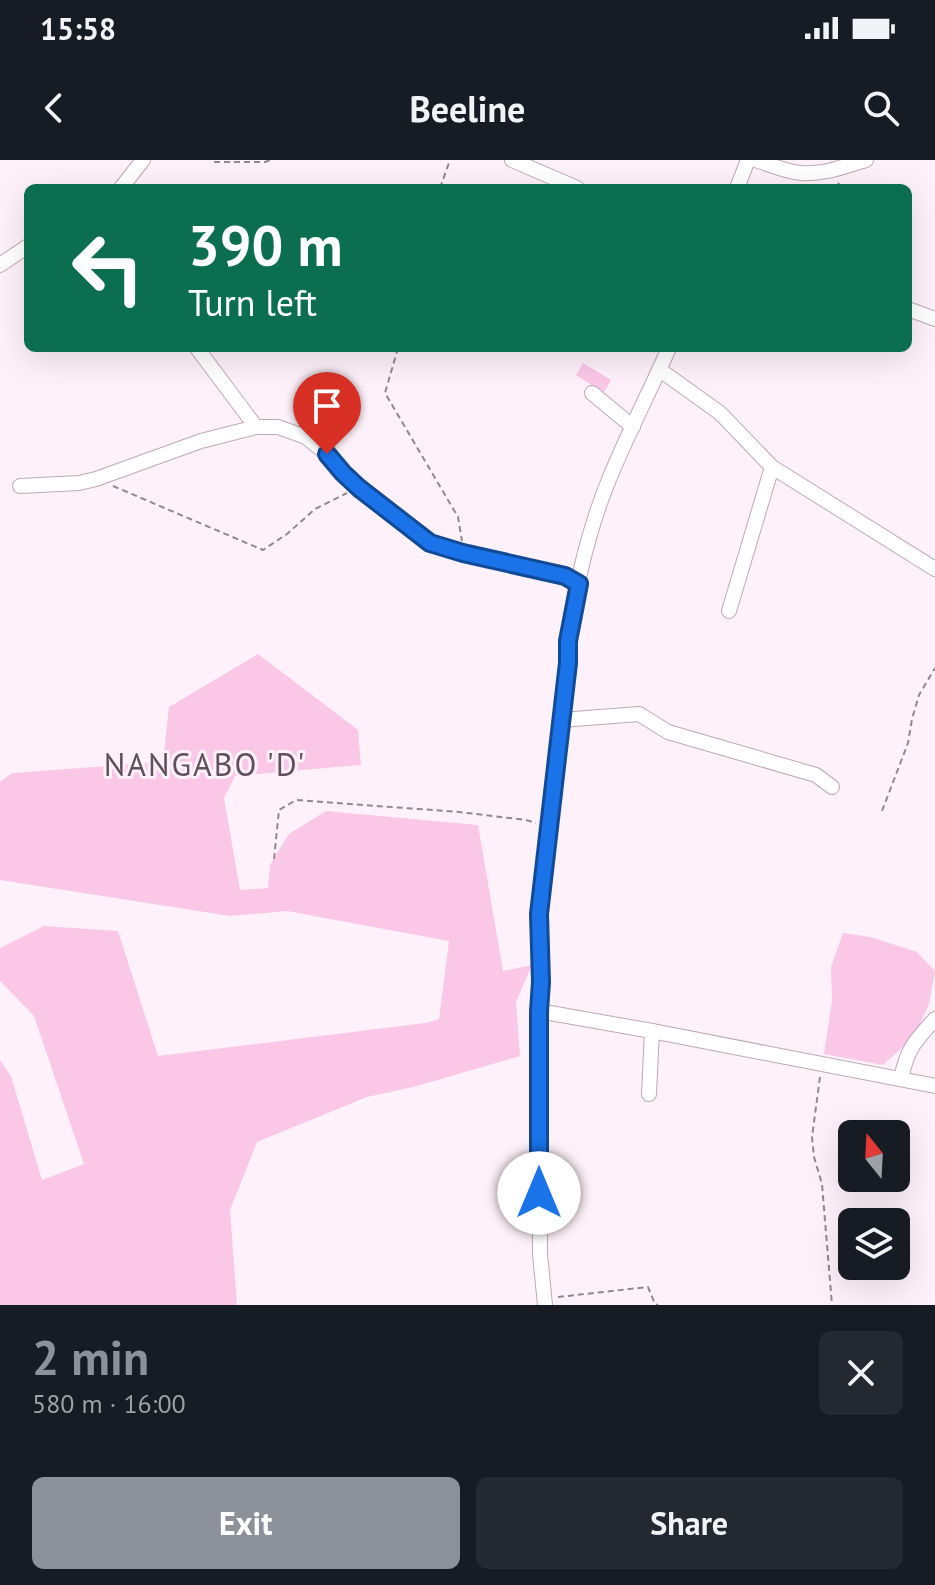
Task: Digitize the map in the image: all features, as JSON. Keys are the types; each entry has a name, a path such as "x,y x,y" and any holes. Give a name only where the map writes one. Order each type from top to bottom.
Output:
{"street":[{"path":"124,184 143,160"},
{"path":"512,160 568,184"},
{"path":"739,184 748,160"},
{"path":"756,160 788,171 819,173 866,160"},
{"path":"0,265 24,249"},
{"path":"912,310 935,319"},
{"path":"200,352 256,427"},
{"path":"545,1302 540,1254 539,914 568,641 596,512 667,352"},
{"path":"660,370 720,413 772,467 935,569"},
{"path":"592,393 633,427"},
{"path":"20,486 79,483 201,441 256,427 278,427 306,437 359,488 430,543 565,576 579,584"},
{"path":"729,611 772,467"},
{"path":"561,720 639,714 668,732 816,775 832,787"},
{"path":"539,1011 935,1086"},
{"path":"901,1079 912,1045 935,1019"},
{"path":"649,1094 652,1031"}],"path":[{"path":"214,162 271,160"},
{"path":"441,184 450,160"},
{"path":"397,352 385,393 458,517 463,553"},
{"path":"96,479 263,550 315,509 359,488"},
{"path":"882,811 908,743 919,695 935,668"},
{"path":"274,859 279,810 296,800 459,812 526,820 549,827"},
{"path":"822,1064 812,1137 822,1184 832,1305"},
{"path":"545,1302 648,1287 658,1305"}],"shaded area":[{"path":"583,363 611,380 604,393 576,375"},
{"path":"258,654 358,730 361,765 235,776 224,798 240,890 268,888 270,865 289,834 326,811 478,825 503,971 532,965 516,1002 520,1056 367,1097 257,1142 230,1210 237,1305 0,1305 0,1060 11,1076 42,1180 84,1164 34,1016 0,981 0,948 44,926 118,931 158,1056 439,1019 449,941 287,911 230,916 0,880 0,782 12,773 163,762 169,707"},
{"path":"843,933 871,937 917,952 935,971 929,1004 914,1037 883,1065 824,1054 832,1001 831,967"}],"district":[{"name":"NANGABO 'D'","path":"205,765"}],"route":[{"path":"327,454 359,488 430,543 565,576 579,584 568,641 539,914 539,1193"}]}
